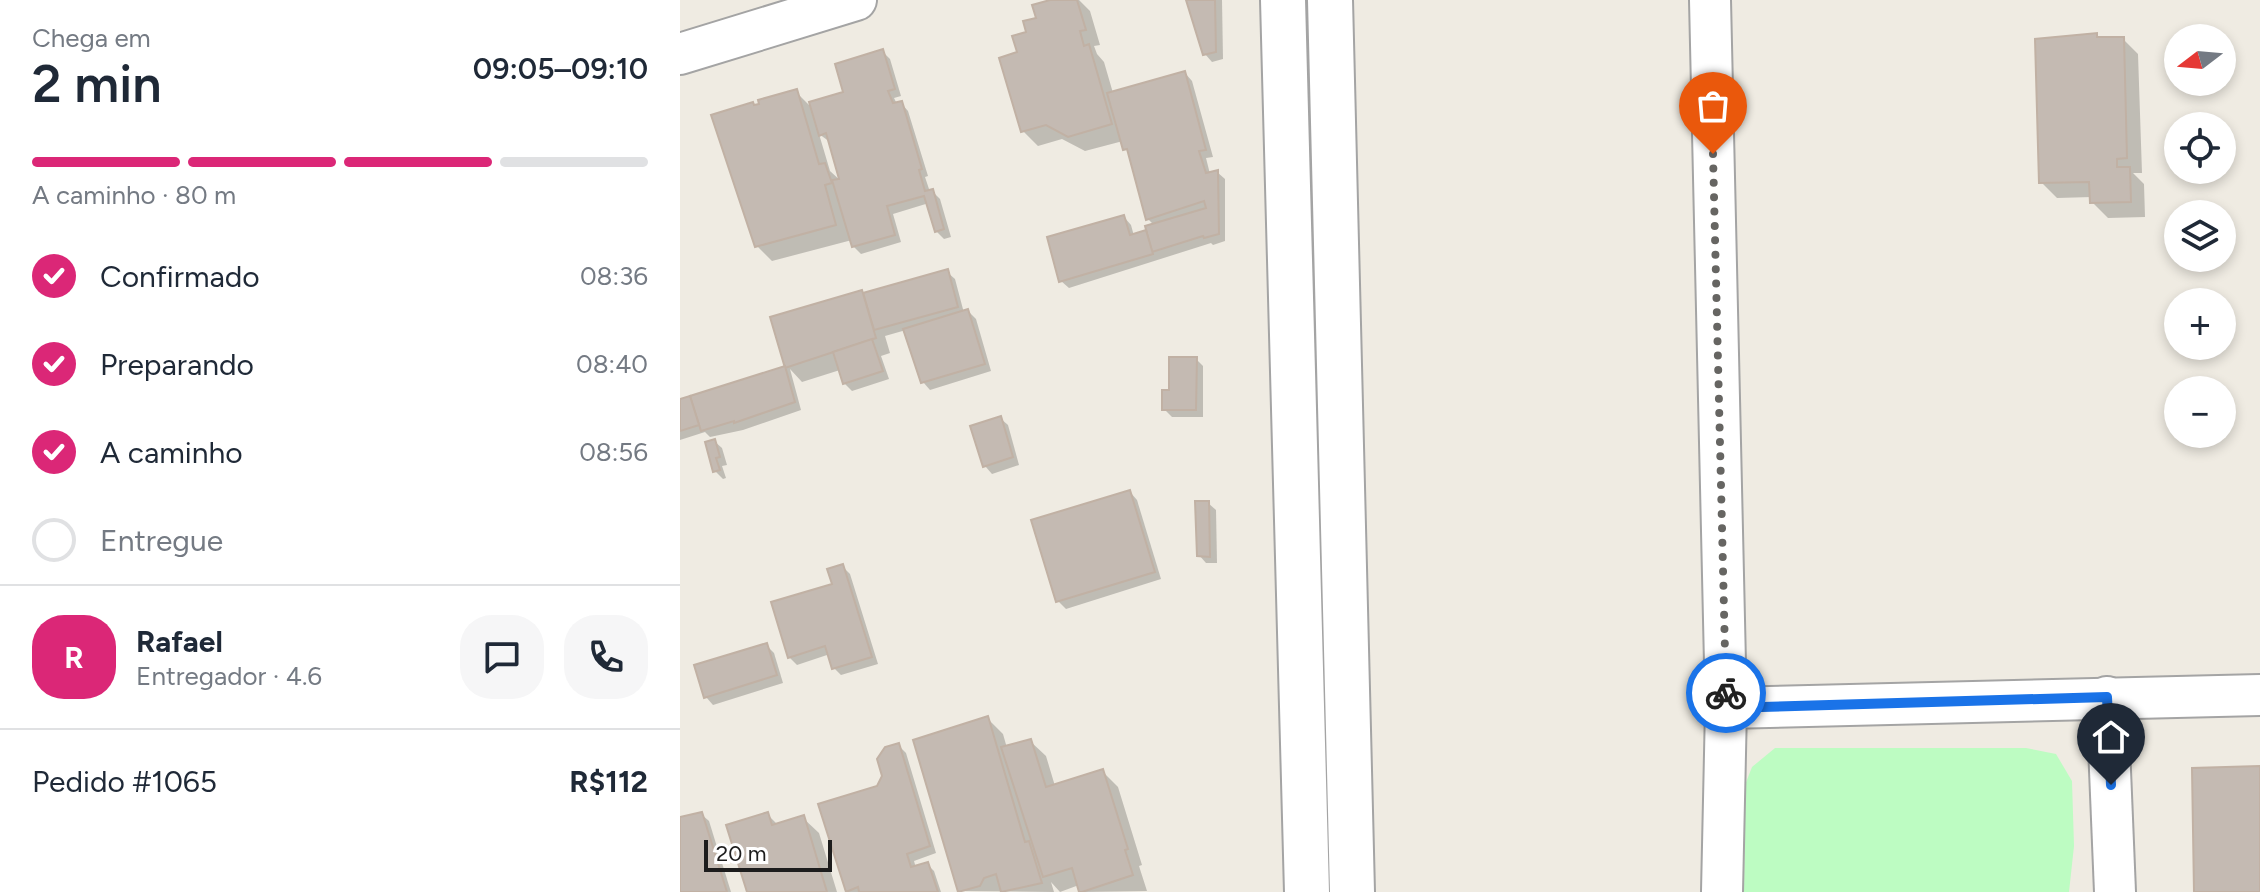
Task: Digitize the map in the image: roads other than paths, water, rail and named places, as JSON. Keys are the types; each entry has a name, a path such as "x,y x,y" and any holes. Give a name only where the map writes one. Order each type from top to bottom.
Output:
{"street":[{"path":"680,54 856,0"},
{"path":"1283,0 1307,892"},
{"path":"1330,0 1352,892"},
{"path":"1710,0 1726,708 1722,892"},
{"path":"1726,708 2260,695"},
{"path":"2107,697 2115,892"}]}
